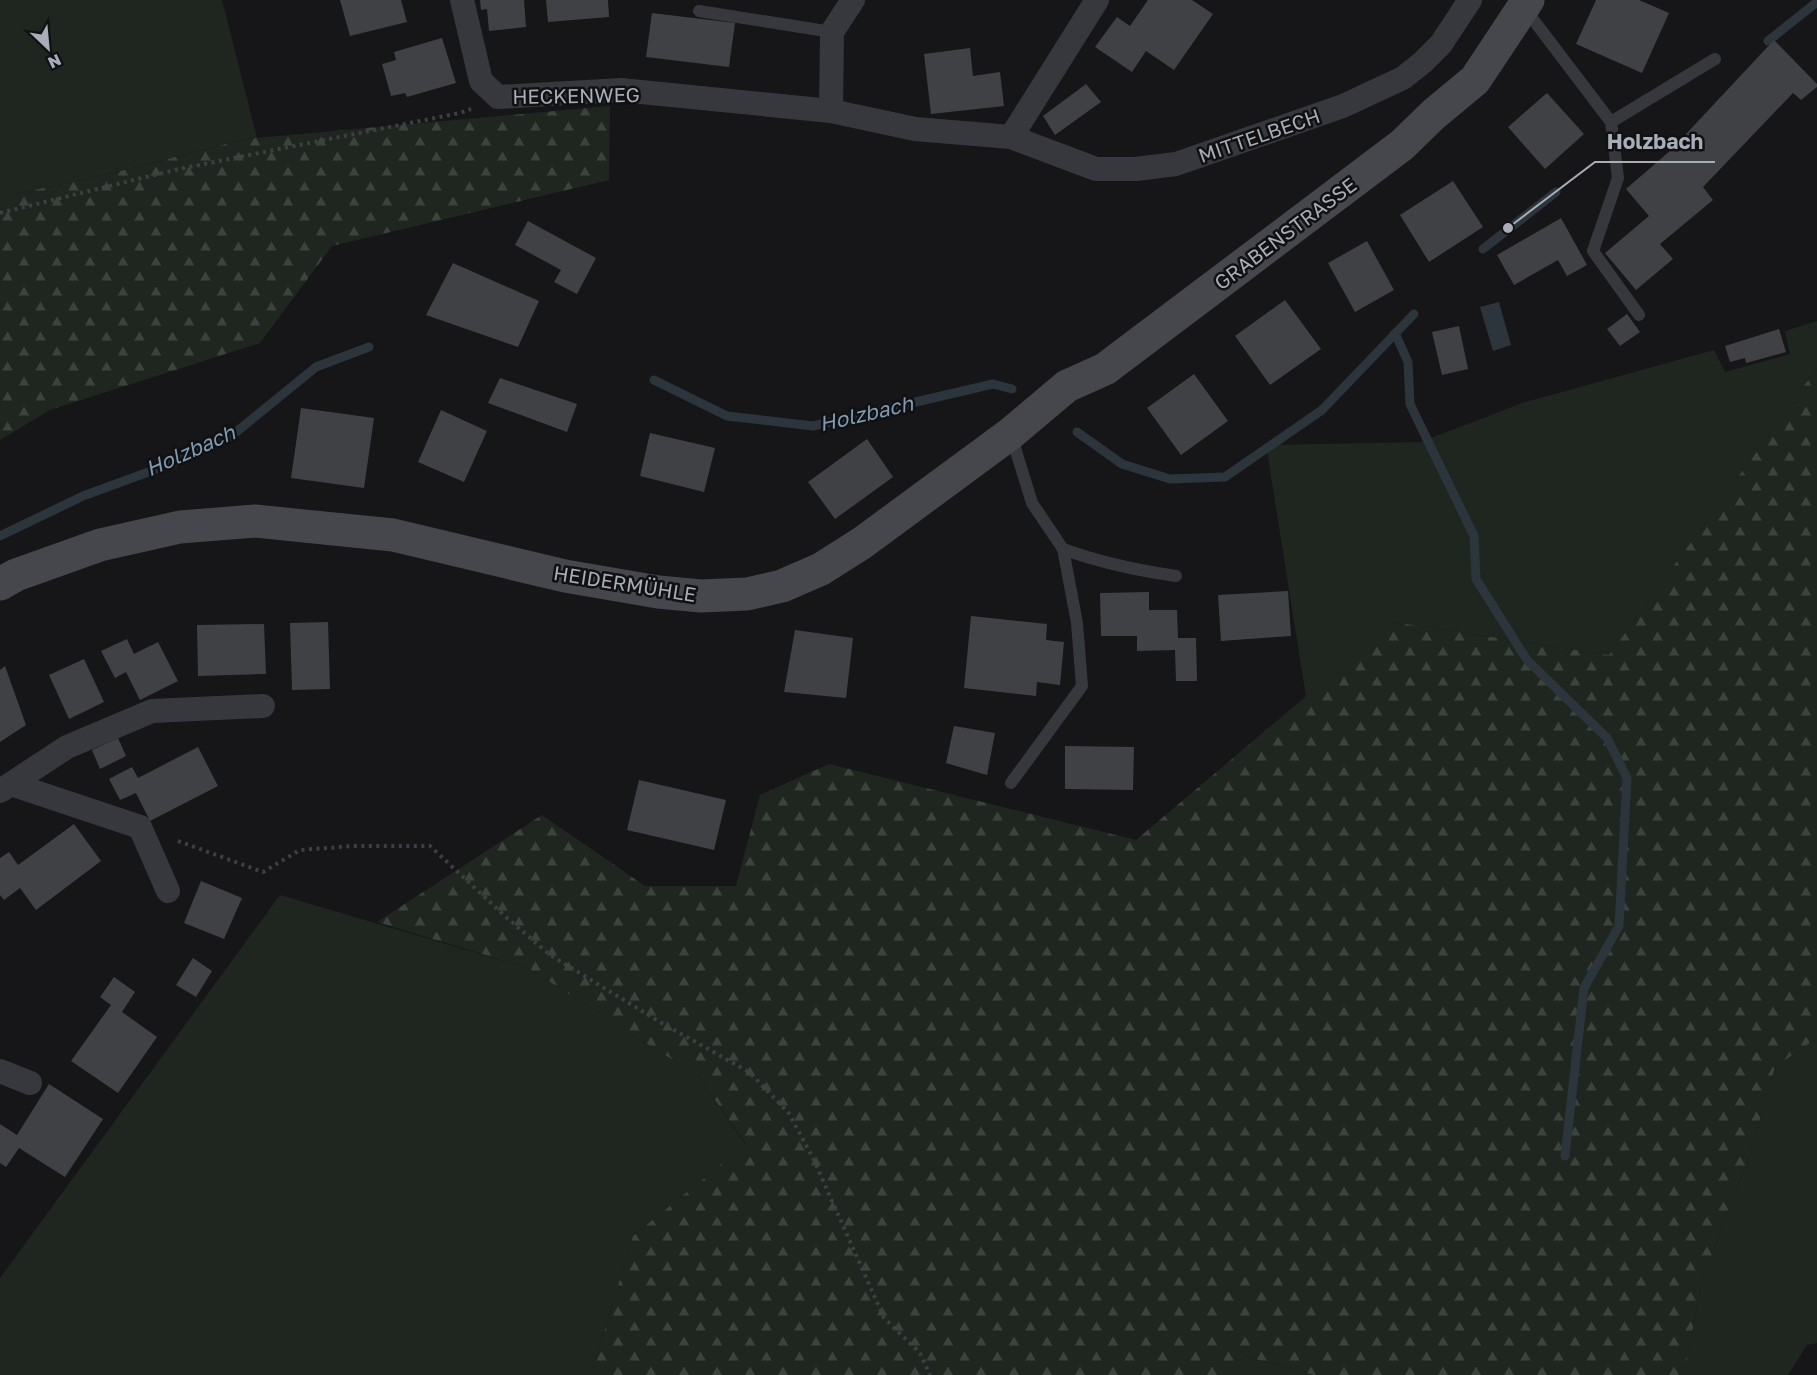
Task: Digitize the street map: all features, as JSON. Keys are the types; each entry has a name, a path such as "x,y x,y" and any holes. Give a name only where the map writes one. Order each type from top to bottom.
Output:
{"street":[{"name":"HECKENWEG","path":"462,0 481,81 498,97 621,90 831,111"},
{"path":"1011,137 1097,0"},
{"name":"MITTELBECH","path":"831,111 915,129 1011,137 1096,169 1136,169 1176,164 1343,106 1403,78 1441,44 1470,0"},
{"path":"831,111 832,32 849,2"},
{"name":"GRABENSTRASSE","path":"1010,434 1067,386 1105,369 1402,145 1434,114 1475,80 1526,4"},
{"name":"HEIDERMÜHLE","path":"0,584 16,575 100,545 180,527 255,521 393,535 565,576 658,592 701,596 747,594 782,586 820,569 862,543 1010,434"},
{"path":"5,788 67,747 152,711 263,706"},
{"path":"5,788 140,827 168,891"},
{"path":"0,1071 30,1083"}],"lane":[{"path":"1526,4 1611,122 1618,178 1593,251 1639,315"},
{"path":"699,11 832,32"},
{"path":"1611,122 1715,59"},
{"path":"1010,434 1032,503 1063,549 1077,623 1082,686 1011,783"},
{"path":"1063,549 1096,562 1125,569 1176,576"}],"path":[{"path":"0,213 179,169 460,113 498,97"},
{"path":"140,827 263,872 300,850 353,846 430,846 550,956 660,1023 750,1072 781,1104 788,1112 813,1158 884,1318 920,1353 930,1375"}],"green space":[{"path":"0,0 222,0 257,138 244,139 101,176 0,197"},
{"path":"610,106 609,180 332,246 260,343 50,410 0,440 0,197 101,176 245,139"},
{"path":"1817,321 1817,368 1609,655 1394,622 1306,697 1266,445 1421,442 1522,403 1714,350 1725,372 1790,354 1785,331"},
{"path":"1817,368 1817,1038 1775,1067 1748,1160 1702,1280 1684,1375 1314,1375 1244,1356 1240,1375 591,1375 633,1236 746,1144 698,1076 528,968 377,922 542,815 645,886 736,886 760,795 829,764 1136,840 1394,622 1609,655"},
{"path":"280,895 528,968 698,1076 746,1145 633,1236 591,1375 0,1375 0,1278"},
{"path":"1817,1038 1817,1343 1807,1345 1788,1375 1684,1375 1702,1280 1748,1160 1775,1067"},
{"path":"1243,1356 1314,1375 1240,1375"}],"shaded area":[{"path":"1499,302 1511,345 1493,351 1480,307"}],"building":[{"path":"340,0 401,0 407,22 350,36"},
{"path":"480,0 524,0 526,27 489,31 487,9 481,10"},
{"path":"546,0 608,0 609,17 548,22"},
{"path":"1148,0 1192,0 1213,14 1174,70 1146,51 1132,72 1095,47 1117,17 1130,26"},
{"path":"1596,0 1639,0 1669,13 1642,73 1576,44"},
{"path":"652,13 735,23 729,67 646,57"},
{"path":"442,38 456,83 407,97 405,93 391,96 382,64 396,60 394,52"},
{"path":"1774,40 1817,84 1817,87 1801,100 1793,93 1703,187 1713,200 1660,244 1673,259 1636,290 1605,253 1649,216 1626,189 1671,150"},
{"path":"970,48 973,76 1000,72 1004,106 931,114 924,54"},
{"path":"1086,84 1101,102 1055,135 1043,116"},
{"path":"1547,93 1584,134 1545,169 1508,127"},
{"path":"1453,181 1483,227 1429,262 1400,215"},
{"path":"1561,218 1587,265 1567,276 1558,260 1514,285 1497,255"},
{"path":"528,221 596,258 577,294 554,282 561,270 515,245"},
{"path":"1367,241 1394,290 1355,312 1328,263"},
{"path":"453,263 539,301 518,347 426,315"},
{"path":"1285,300 1321,349 1270,385 1235,336"},
{"path":"1627,314 1640,332 1620,346 1607,329"},
{"path":"1459,326 1468,369 1442,375 1432,332"},
{"path":"1779,329 1786,352 1746,363 1745,358 1730,362 1725,346"},
{"path":"1194,374 1228,421 1181,455 1147,408"},
{"path":"500,378 577,404 567,432 488,403"},
{"path":"301,408 374,418 364,488 291,478"},
{"path":"441,410 487,431 464,482 418,462"},
{"path":"650,433 715,448 704,492 640,476"},
{"path":"867,439 893,477 835,519 808,482"},
{"path":"1288,591 1291,636 1221,641 1218,595"},
{"path":"1149,592 1149,610 1177,610 1178,638 1196,638 1197,681 1176,681 1175,650 1137,651 1137,636 1101,636 1100,593"},
{"path":"971,616 1047,624 1046,640 1064,642 1060,685 1037,682 1036,696 964,688"},
{"path":"328,622 330,689 292,690 290,623"},
{"path":"264,624 266,674 198,676 197,625"},
{"path":"795,630 853,638 846,698 784,692"},
{"path":"127,639 134,654 158,642 178,681 140,700 126,672 115,678 101,651"},
{"path":"84,659 104,702 69,719 49,675"},
{"path":"5,666 26,725 0,742 0,670"},
{"path":"954,726 995,733 987,775 946,763"},
{"path":"118,738 126,756 100,769 92,750"},
{"path":"1065,746 1134,747 1133,790 1065,789"},
{"path":"198,747 218,786 150,821 136,793 120,800 109,779 132,767 138,778"},
{"path":"639,780 726,800 714,850 627,830"},
{"path":"74,824 101,861 36,910 20,888 4,900 0,895 0,858 9,852 18,865"},
{"path":"201,881 242,898 224,939 184,923"},
{"path":"193,958 212,971 196,997 176,985"},
{"path":"114,977 135,992 122,1012 157,1037 118,1093 71,1061 111,1005 100,997"},
{"path":"49,1084 103,1119 65,1177 19,1148 6,1167 0,1163 0,1124 17,1135"}],"waterway":[{"name":"Holzbach","path":"1768,41 1817,2"},
{"name":"Holzbach","path":"1483,249 1556,192"},
{"name":"Holzbach","path":"1077,432 1122,464 1170,479 1225,477 1322,410 1414,314"},
{"path":"1395,333 1408,362 1410,404 1474,536 1476,579 1527,660 1607,738 1627,778 1619,926 1584,988 1565,1156"},
{"name":"Holzbach","path":"0,536 83,496 173,463 230,437 316,367 369,347"},
{"name":"Holzbach","path":"654,380 727,416 813,426 993,384 1012,389"}],"place":[{"name":"Holzbach","path":"1508,228"}]}
